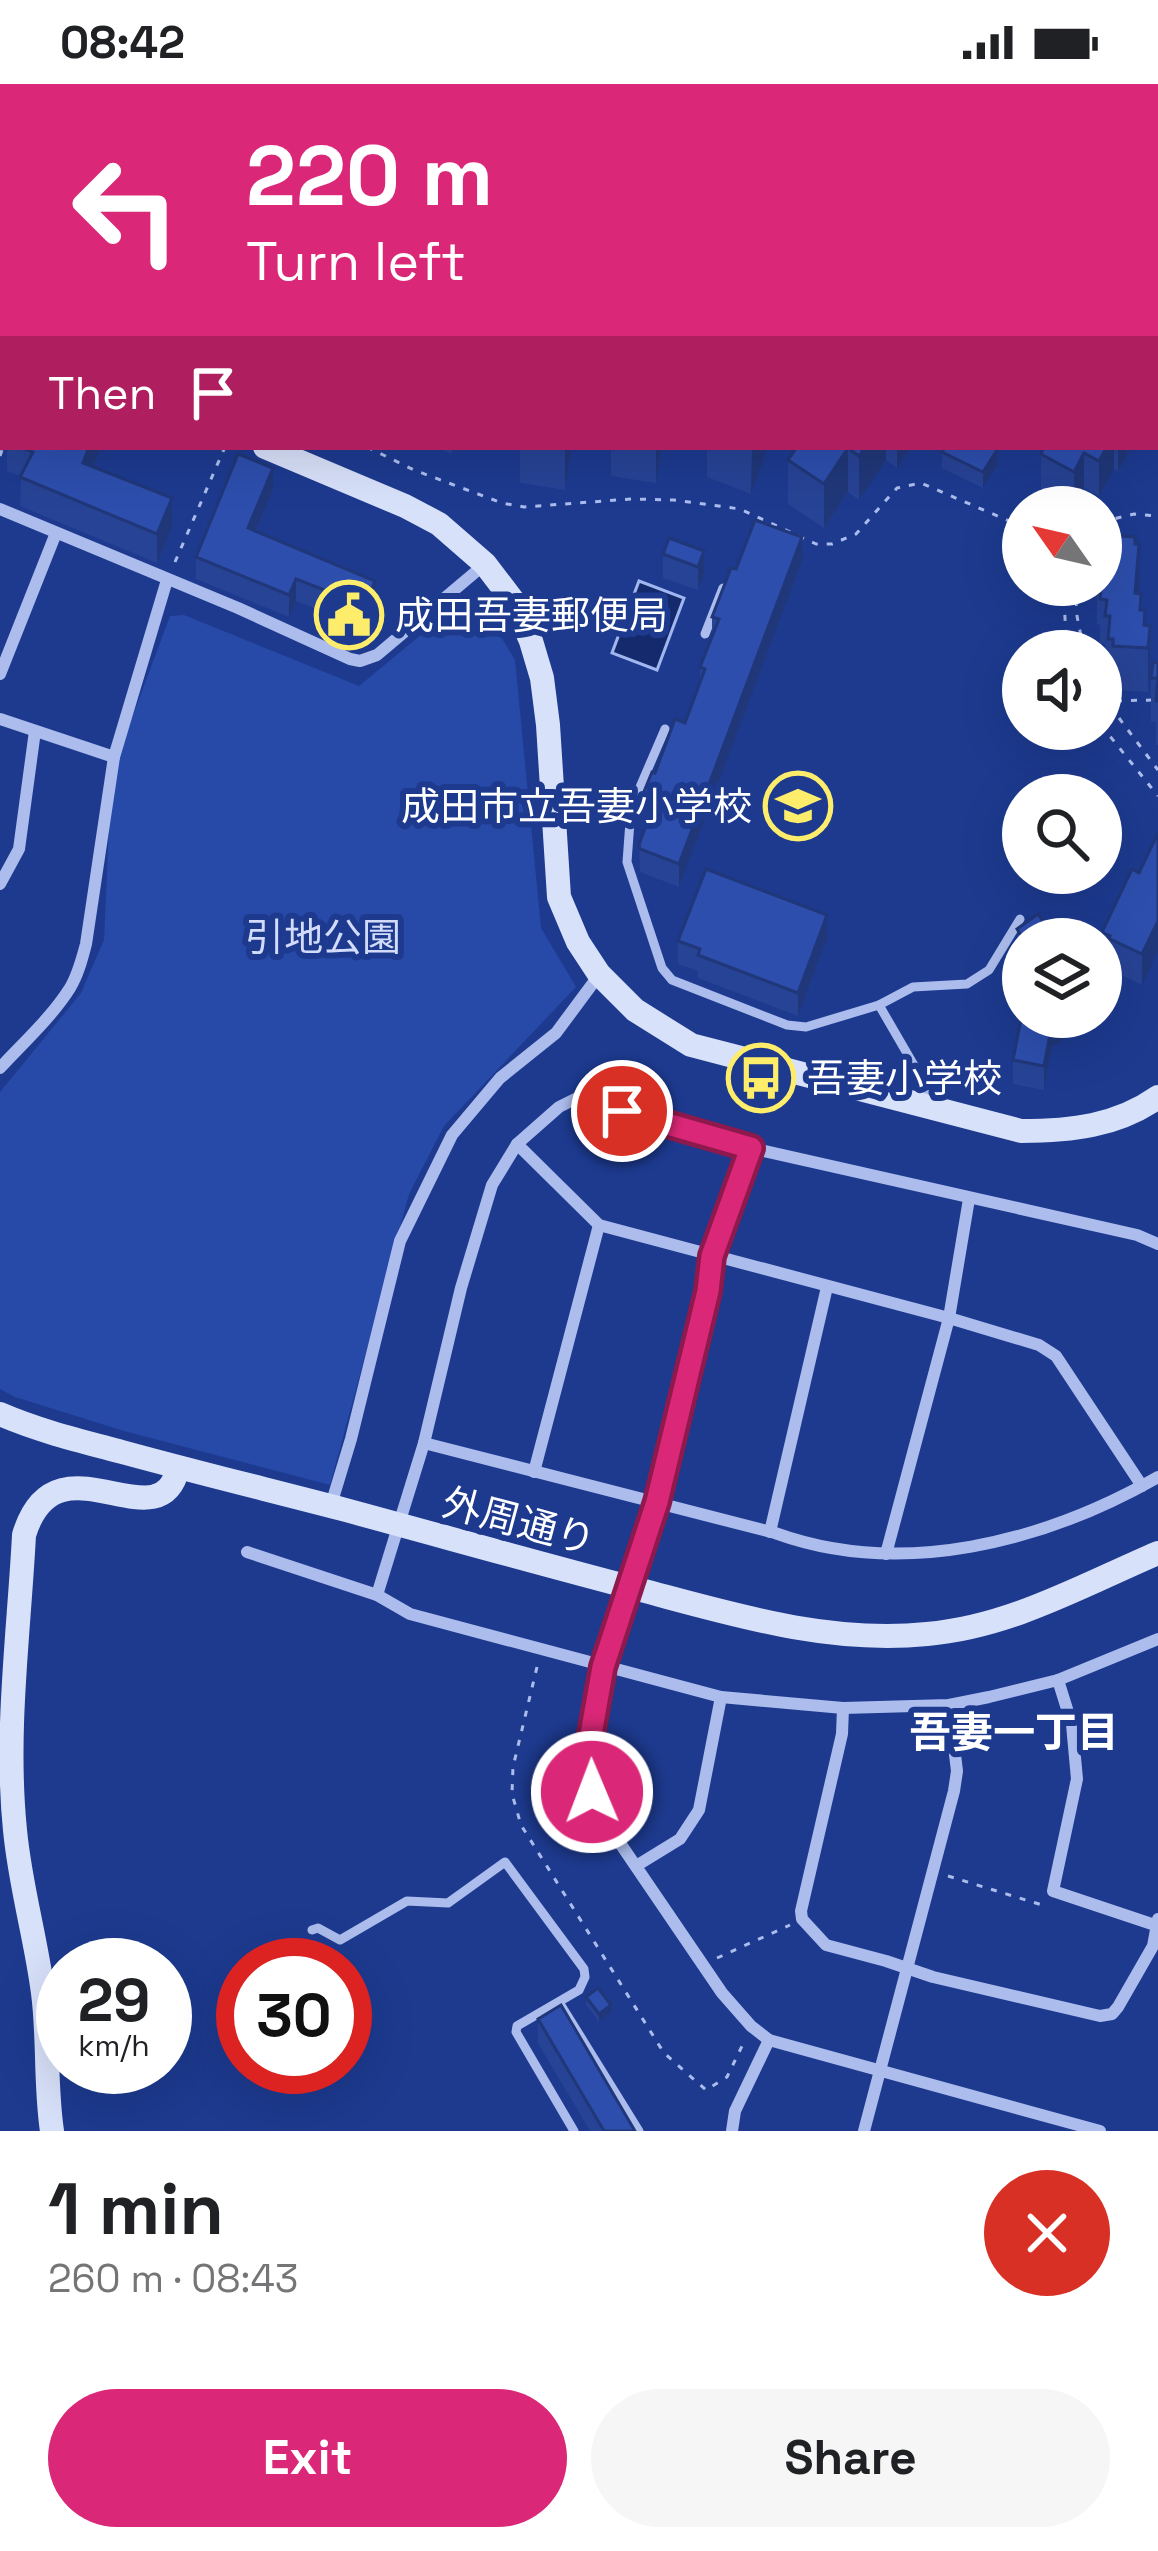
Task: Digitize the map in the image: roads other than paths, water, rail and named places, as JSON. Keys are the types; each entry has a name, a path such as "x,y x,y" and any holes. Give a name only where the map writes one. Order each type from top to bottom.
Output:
{"street":[{"path":"272,450 439,524 485,564 514,602 542,678 559,897 578,942 599,974 635,1010 691,1045 1021,1131 1064,1131 1100,1124 1137,1112 1158,1097"},
{"path":"0,509 360,661 377,655 485,564"},
{"path":"0,674 56,533"},
{"path":"0,1068 60,1001 80,964 114,757 167,580"},
{"path":"0,719 114,757"},
{"path":"0,884 19,849 35,731"},
{"path":"330,1506 400,1240 452,1135 500,1078 556,1033 599,974"},
{"path":"377,1595 424,1444 460,1288 492,1185 518,1144 559,1107 577,1098 751,1148 1136,1235 1158,1244"},
{"path":"518,1144 599,1225 1039,1345 1056,1356 1142,1486"},
{"path":"751,1148 712,1256 708,1291 657,1502 603,1667 587,1757 597,1805 722,1993 769,2040 1071,2128 1100,2131"},
{"path":"886,1554 949,1318 969,1199"},
{"path":"535,1472 599,1225"},
{"path":"770,1532 827,1287"},
{"name":"外周通り","path":"0,1414 178,1468 812,1631 925,1635 987,1624 1158,1552"},
{"path":"424,1444 657,1502 809,1546 886,1554 938,1552 1040,1530 1158,1477"},
{"path":"52,2131 44,1999 20,1867 13,1795 24,1535 38,1505 49,1494 77,1487 157,1497 176,1478 178,1468"},
{"path":"247,1552 377,1595 410,1614 722,1697 843,1708 949,1705 1058,1680 1158,1639"},
{"path":"843,1708 842,1733 804,1891 802,1919 826,1945 933,1977 1100,2016 1118,2007 1153,1946 1157,1924 1053,1891 1077,1779 1072,1726 1058,1680"},
{"path":"636,1866 680,1838 699,1810 722,1697"},
{"path":"864,2131 957,1771 949,1705"},
{"path":"732,2131 735,2111 769,2040"}],"lane":[{"path":"704,634 723,588"},
{"path":"665,729 631,808 627,862 662,968 672,980 787,1025 806,1027 879,1005 913,987 967,983 989,970 1002,949"},
{"path":"879,1005 926,1086 925,1107"},
{"path":"312,1930 319,1928 340,1940 407,1901 448,1904 505,1862 584,1969 579,1990 517,2026 516,2032 574,2131"},
{"path":"559,2002 639,2131"}],"place":[{"name":"成田吾妻郵便局","path":"349,615"},
{"name":"成田市立吾妻小学校","path":"798,806"},
{"name":"吾妻小学校","path":"761,1078"}],"district":[{"name":"吾妻一丁目","path":"1014,1732"}],"park label":[{"name":"引地公園","path":"323,937"}]}
